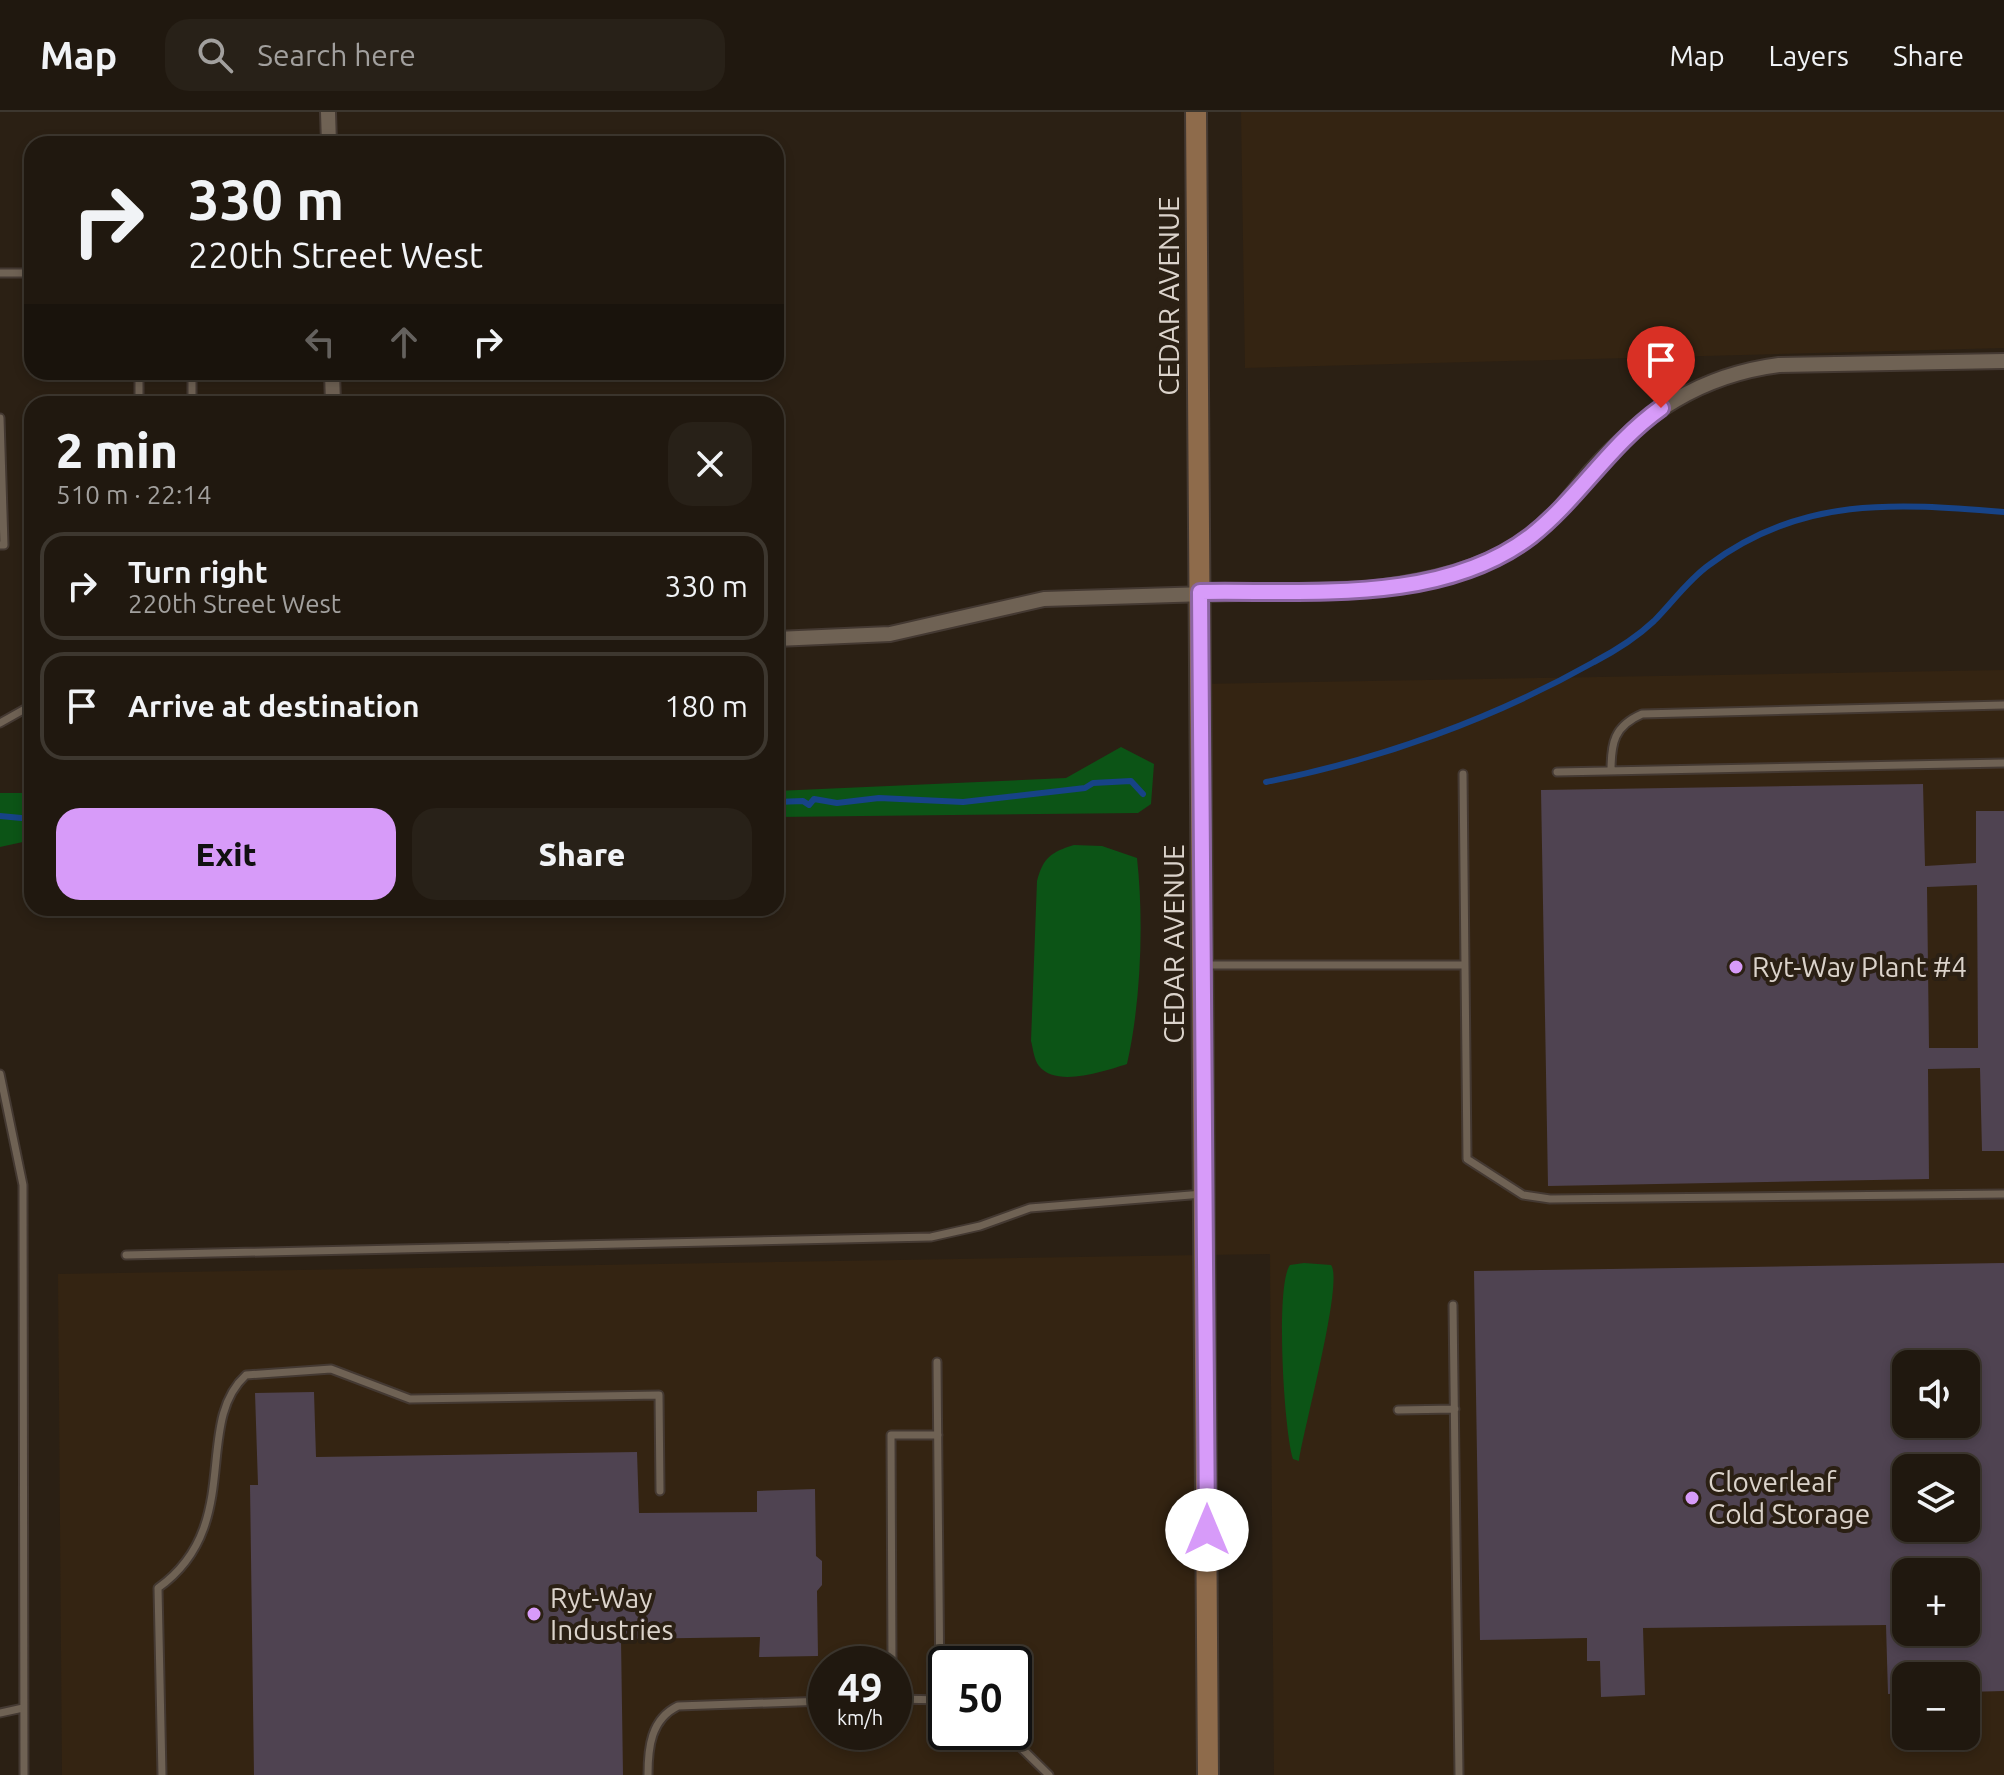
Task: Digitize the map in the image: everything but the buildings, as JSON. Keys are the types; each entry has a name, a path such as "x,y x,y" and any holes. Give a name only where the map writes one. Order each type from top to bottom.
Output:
{"main road":[{"name":"CEDAR AVENUE","path":"1196,112 1208,1775"}],"street":[{"path":"328,112 329,136"},
{"path":"784,639 890,634 1044,599 1368,589 1418,582 1479,564 1529,538 1556,514 1593,469 1647,417 1698,385 1753,368 2004,361"}],"lane":[{"path":"0,273 24,273"},
{"path":"0,418 4,545 0,545"},
{"path":"1611,771 1614,736 1621,727 1642,714 2004,705"},
{"path":"0,723 24,710"},
{"path":"1557,772 2004,763"},
{"path":"1463,774 1467,1159 1523,1195 1550,1199 2004,1194"},
{"path":"1202,965 1465,965"},
{"path":"0,1074 23,1185 24,1775"},
{"path":"126,1255 931,1237 980,1226 1030,1208 1204,1194"},
{"path":"1453,1305 1459,1775"},
{"path":"937,1362 942,1646"},
{"path":"162,1775 158,1588 185,1563 208,1519 227,1401 246,1375 331,1369 410,1399 659,1395 660,1491"},
{"path":"1398,1410 1455,1409"},
{"path":"892,1646 891,1435 938,1435"},
{"path":"648,1775 650,1746 659,1720 678,1706 808,1702"},
{"path":"0,1713 23,1708"},
{"path":"1023,1750 1049,1775"}],"shaded area":[{"path":"1241,112 2004,112 2004,348 1245,368"},
{"path":"2004,670 2004,1775 1274,1775 1270,1254 1204,1255 1208,1775 62,1775 58,1274 1203,1255 1199,684"}],"green space":[{"path":"1121,747 1154,764 1151,804 1138,813 784,817 784,791 1066,778"},
{"path":"0,793 24,793 24,842 0,847"},
{"path":"1074,845 1102,846 1137,858 1141,935 1138,988 1127,1064 1094,1074 1069,1077 1047,1073 1039,1066 1031,1041 1037,881 1049,857"},
{"path":"1290,1265 1331,1265 1334,1277 1328,1326 1299,1461 1293,1459 1290,1444 1282,1328 1285,1278"}],"waterway":[{"path":"1266,782 1393,749 1476,719 1556,683 1640,633 1709,565 1779,526 1850,509 1925,507 2004,512"},
{"path":"784,802 803,801 809,805 814,799 837,803 879,798 963,802 1085,788 1093,783 1131,781 1143,794"},
{"path":"0,816 24,818"}],"place":[{"name":"Ryt-Way Plant #4","path":"1736,967"},
{"name":"Cloverleaf Cold Storage","path":"1692,1498"},
{"name":"Ryt-Way Industries","path":"534,1614"}],"route":[{"path":"1207,1530 1200,592 1368,589 1418,582 1479,564 1529,538 1556,514 1593,469 1647,417 1661,408"}]}
